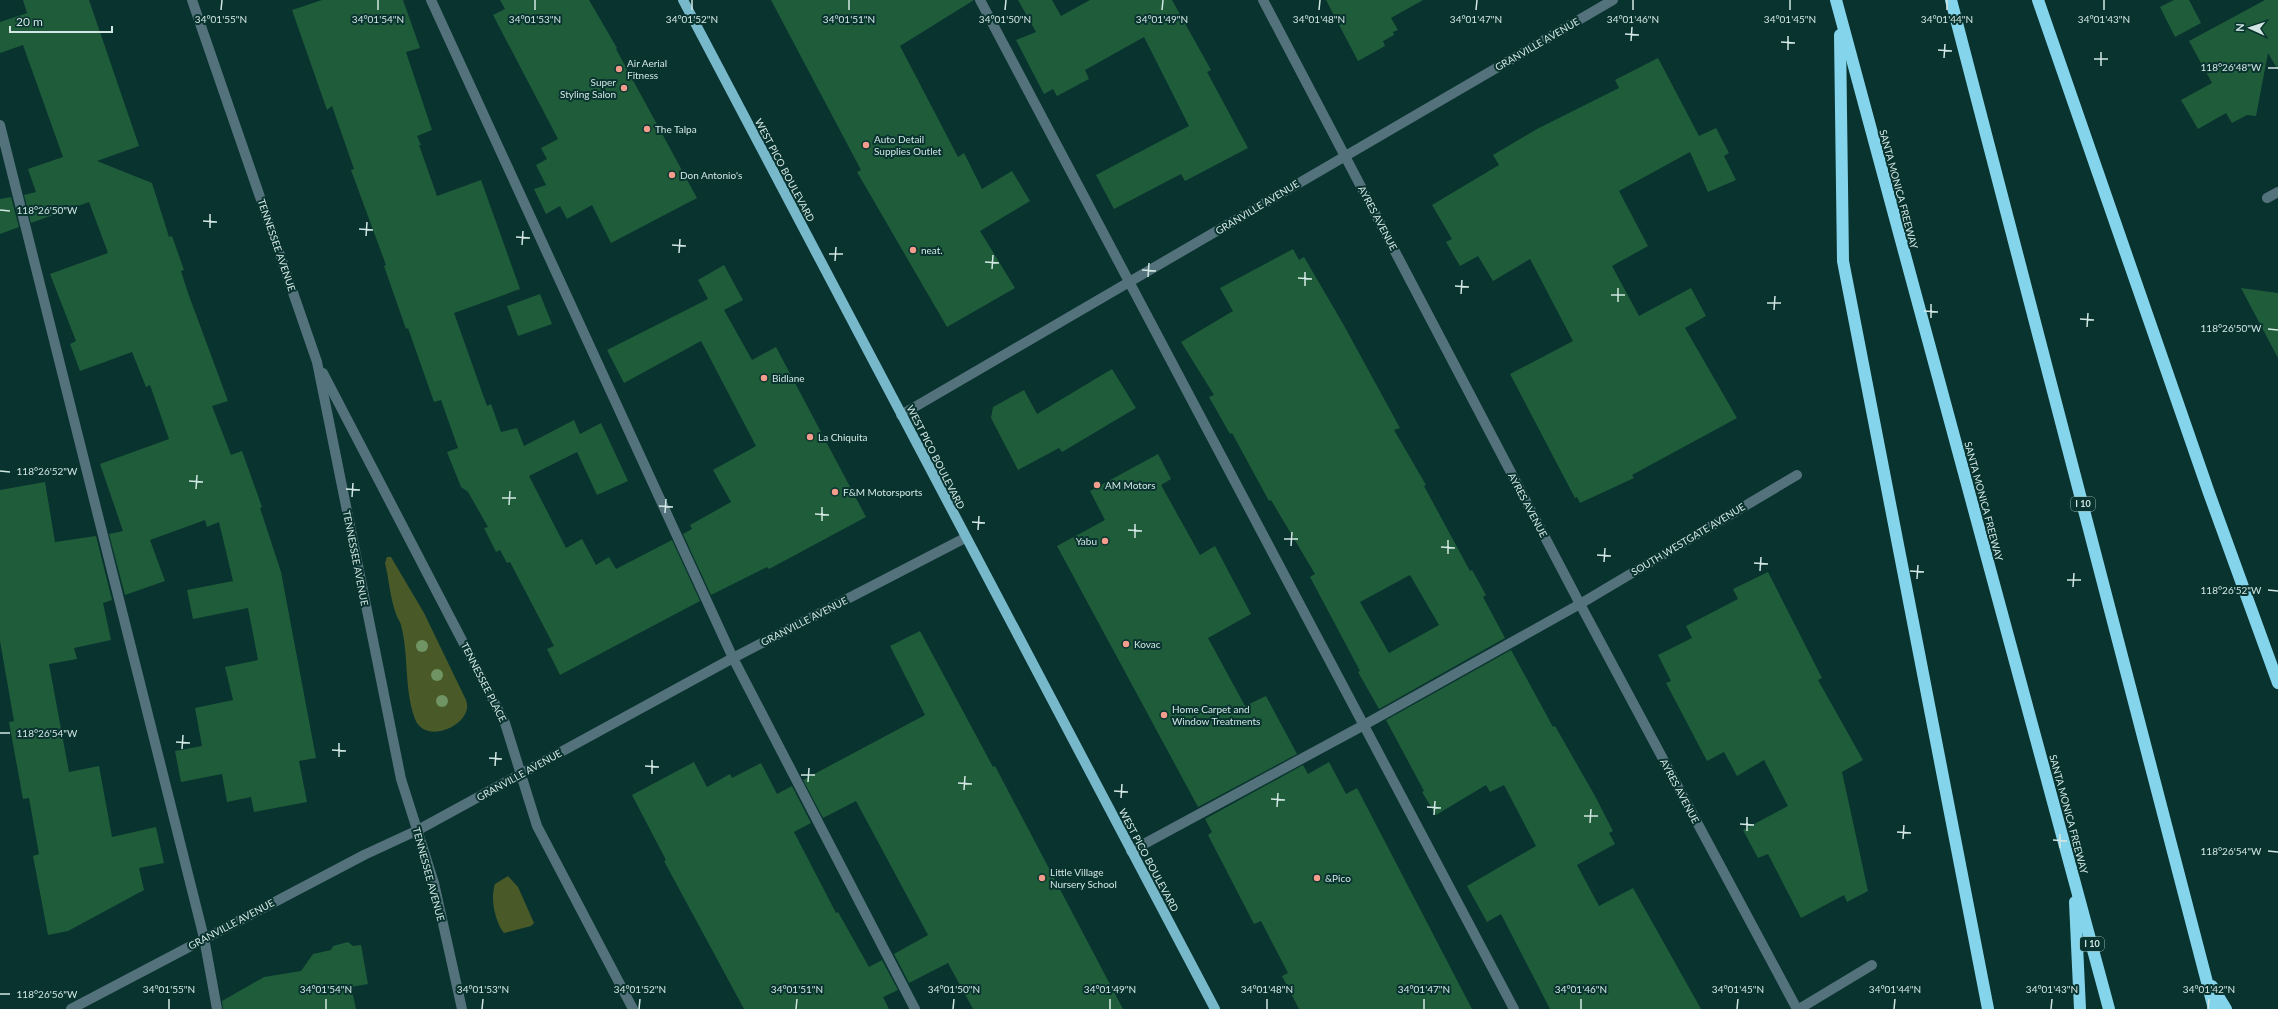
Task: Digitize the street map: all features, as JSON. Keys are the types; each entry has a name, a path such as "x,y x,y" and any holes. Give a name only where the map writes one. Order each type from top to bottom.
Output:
{"highway":[{"name":"SANTA MONICA FREEWAY","path":"1836,0 2109,1009"},
{"name":"I 10","path":"1951,0 2214,1009"},
{"path":"2038,0 2209,493 2278,683"},
{"path":"1840,18 1843,262 1988,1009"},
{"path":"2074,879 2080,1009"},
{"path":"2205,974 2226,1009"}],"main road":[{"name":"WEST PICO BOULEVARD","path":"683,0 965,538 1215,1009"}],"street":[{"name":"TENNESSEE AVENUE","path":"192,0 317,362 401,779 434,883 462,1009"},
{"path":"430,0 733,658 915,1009"},
{"path":"980,0 1514,1009"},
{"name":"AYRES AVENUE","path":"1263,0 1580,604 1798,1009"},
{"name":"GRANVILLE AVENUE","path":"901,415 1344,155 1613,0"},
{"path":"0,125 204,938 217,1009"},
{"path":"2267,198 2278,192"},
{"name":"TENNESSEE PLACE","path":"317,362 505,723 536,826 633,1009"},
{"name":"SOUTH WESTGATE AVENUE","path":"1131,851 1364,725 1580,604 1797,475"},
{"name":"GRANVILLE AVENUE","path":"71,1009 364,855 418,830 520,776 733,658 965,538"},
{"path":"1798,1009 1872,965"}],"green space":[{"path":"387,557 391,557 424,613 466,700 467,709 462,718 456,724 441,731 433,732 426,730 419,726 415,719 409,696 405,648 401,624 396,615 392,602 385,563"},
{"path":"508,876 518,887 534,923 531,926 504,933 498,923 494,910 493,896 495,884"}],"building":[{"path":"23,0 89,0 139,146 97,161 152,183 169,237 172,236 184,270 181,271 188,293 228,401 212,406 231,455 242,451 262,507 260,508 281,572 316,758 299,761 307,802 254,812 251,797 227,802 222,774 181,782 175,751 202,746 195,708 233,700 225,667 258,660 248,608 193,619 187,590 233,581 219,522 207,527 205,520 150,540 165,581 125,595 109,534 123,531 100,464 169,439 150,385 146,387 132,352 80,371 70,344 76,341 50,274 108,253 89,202 31,223 24,195 36,192 28,169 63,157 23,45 0,53 0,22 27,13"},
{"path":"322,0 403,0 420,48 406,52 432,130 417,136 437,196 481,180 520,289 454,313 487,406 491,404 501,432 517,428 524,446 574,420 580,434 601,423 628,481 597,495 577,452 529,476 566,548 582,539 596,565 609,557 616,569 672,540 700,601 560,675 547,649 554,646 510,562 507,563 500,550 496,552 484,528 488,527 468,492 461,487 447,452 458,448 441,400 434,402 408,328 406,329 384,266 386,265 351,170 354,169 332,106 327,110 292,10"},
{"path":"500,0 589,0 617,48 616,49 697,198 611,243 592,205 567,219 560,206 546,214 534,189 546,185 536,165 547,159 541,148 558,139 493,15 505,9"},
{"path":"771,0 974,0 900,46 958,157 964,153 982,189 1012,171 1030,201 980,231 1015,288 947,327 857,172 861,170"},
{"path":"1018,0 1052,0 1061,16 1090,0 1172,0 1211,70 1207,72 1248,148 1185,181 1181,174 1114,209 1096,175 1189,126 1144,37 1085,70 1089,79 1057,96 1053,89 1044,94 1016,40 1036,32"},
{"path":"1326,0 1423,0 1391,18 1398,30 1393,32 1394,35 1383,41 1385,46 1358,61"},
{"path":"2174,0 2189,0 2201,23 2175,37 2160,7"},
{"path":"2265,0 2278,0 2278,70 2268,53 2256,116 2247,115 2232,123 2226,113 2198,129 2181,100 2212,83 2189,41"},
{"path":"1658,58 1699,136 1716,128 1729,153 1724,156 1736,180 1708,192 1690,152 1619,191 1648,246 1612,266 1639,316 1691,288 1706,316 1685,328 1737,418 1632,475 1634,478 1580,503 1577,497 1575,498 1510,374 1573,341 1530,259 1493,281 1478,256 1460,266 1446,242 1452,239 1432,205 1499,165 1493,155 1537,129 1619,88 1615,80"},
{"path":"11,197 19,227 0,234 0,199"},
{"path":"1293,249 1299,260 1304,257 1342,322 1400,428 1394,430 1426,485 1424,486 1470,571 1472,570 1486,595 1483,597 1505,638 1379,709 1358,672 1360,671 1310,577 1315,574 1271,500 1269,501 1232,433 1230,434 1209,397 1214,395 1181,342 1233,311 1220,288","holes":["1410,575 1439,625 1389,653 1360,602"]},
{"path":"724,265 743,300 724,310 752,360 776,347 866,517 769,569 767,567 711,595 683,534 692,529 690,525 731,502 713,470 756,446 701,341 624,383 607,350 708,299 698,280"},
{"path":"2241,288 2278,293 2278,358"},
{"path":"540,294 552,324 518,336 507,306"},
{"path":"1112,369 1136,408 1062,452 1059,448 1018,470 991,418 993,407 1024,390 1037,414"},
{"path":"1158,454 1171,479 1161,485 1200,555 1215,546 1251,614 1208,638 1245,706 1266,696 1297,754 1198,807 1057,546 1105,520 1090,491"},
{"path":"45,482 55,542 96,536 112,600 103,603 111,640 74,648 77,659 49,664 69,772 99,766 112,837 156,827 164,863 139,868 144,890 68,931 48,935 33,856 39,854 29,798 23,799 9,722 14,721 0,641 0,490"},
{"path":"1768,572 1822,678 1818,680 1863,760 1842,772 1868,891 1847,902 1844,895 1801,918 1768,854 1758,858 1743,830 1788,806 1764,760 1737,776 1724,752 1707,761 1666,683 1671,681 1658,655 1692,638 1686,626 1738,599 1733,589"},
{"path":"920,631 993,767 995,766 1123,1009 973,1009 948,963 909,983 894,954 928,935 856,801 823,818 803,780 925,715 890,646"},
{"path":"1511,650 1553,727 1555,726 1595,796 1613,831 1609,833 1615,844 1577,865 1599,906 1633,888 1701,1009 1550,1009 1501,914 1487,922 1467,886 1536,846 1504,785 1490,792 1486,785 1436,815 1422,792 1424,791 1386,720"},
{"path":"694,762 707,787 730,774 732,778 761,763 777,794 792,786 811,823 794,832 836,913 838,912 869,967 882,960 898,990 883,997 889,1009 744,1009 664,861 666,860 632,795"},
{"name":"&Pico","path":"1329,762 1346,794 1357,788 1472,1009 1299,1009 1282,976 1288,973 1261,921 1254,924 1208,835 1212,832 1205,819 1303,765 1308,774"},
{"path":"348,942 353,946 361,945 368,984 351,987 356,1009 223,1009 222,1001 264,977 301,971 313,954 331,950 333,946"}],"place":[{"name":"Air Aerial Fitness","path":"619,69"},
{"name":"Super Styling Salon","path":"624,88"},
{"name":"The Talpa","path":"647,129"},
{"name":"Auto Detail Supplies Outlet","path":"866,145"},
{"name":"Don Antonio's","path":"672,175"},
{"name":"neat.","path":"913,250"},
{"name":"Bidlane","path":"764,378"},
{"name":"La Chiquita","path":"810,437"},
{"name":"AM Motors","path":"1097,485"},
{"name":"F&M Motorsports","path":"835,492"},
{"name":"Yabu","path":"1105,541"},
{"name":"Kovac","path":"1126,644"},
{"name":"Home Carpet and Window Treatments","path":"1164,715"},
{"name":"Little Village Nursery School","path":"1042,878"},
{"name":"&Pico","path":"1317,878"}]}
